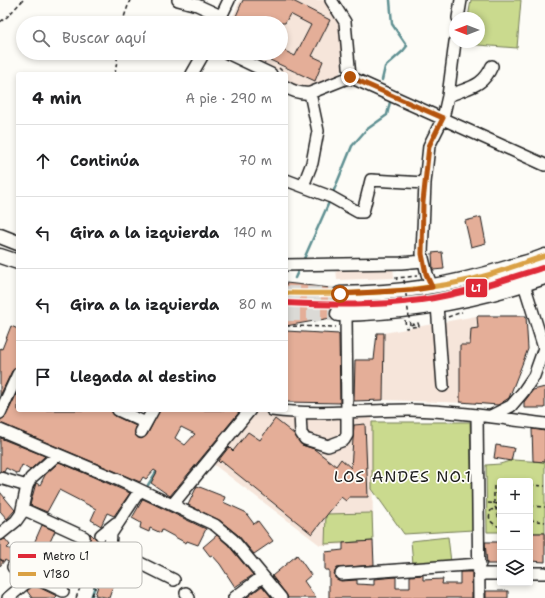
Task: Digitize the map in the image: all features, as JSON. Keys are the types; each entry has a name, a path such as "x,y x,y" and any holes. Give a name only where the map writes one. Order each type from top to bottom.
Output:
{"main road":[{"path":"0,236 16,242"},
{"path":"0,256 16,261"},
{"path":"340,294 413,290 470,280 545,256"},
{"path":"343,319 437,305 524,284 545,277"}],"street":[{"path":"178,0 197,5 214,16"},
{"path":"222,16 229,0"},
{"path":"331,0 345,22 350,77"},
{"path":"459,12 460,0"},
{"path":"432,287 423,261 422,227 425,183 429,146 443,118 448,96 454,48"},
{"path":"193,72 200,60"},
{"path":"242,60 267,72"},
{"path":"448,96 482,82 487,77 492,66"},
{"path":"288,88 303,94 310,93 350,77 545,165"},
{"path":"303,186 312,163 318,131 310,93"},
{"path":"288,181 331,197 358,212 363,212 371,180 425,183"},
{"path":"288,265 386,264 423,261"},
{"path":"490,416 511,406 523,392 534,376 544,348 524,284"},
{"path":"437,305 444,386"},
{"path":"300,413 301,433 305,439 328,446 344,440 347,435 343,319"},
{"path":"0,413 16,378"},
{"path":"288,412 300,413 408,410 458,412 545,424"},
{"path":"121,412 144,427 152,412"},
{"path":"173,504 248,412"},
{"path":"478,415 479,598"},
{"path":"0,430 57,456 173,504 222,530 280,598"},
{"path":"0,534 16,521 24,508 27,486 31,478 57,456"},
{"path":"0,478 27,486"},
{"path":"110,542 111,534 140,490"},
{"path":"24,508 84,537"},
{"path":"101,535 118,523"},
{"path":"142,564 174,580"},
{"path":"341,574 480,569 497,573"},
{"path":"533,574 545,574"},
{"path":"234,598 262,577"},
{"path":"8,598 20,588"},
{"path":"57,588 63,591"}],"path":[{"path":"0,22 7,17 23,0"},
{"path":"124,16 130,0"},
{"path":"115,72 117,60"},
{"path":"404,280 410,325 418,324 419,326 406,328"},
{"path":"288,326 343,319"},
{"path":"497,485 494,485 494,503 497,514"},
{"path":"533,485 545,486"},
{"path":"484,503 497,504"},
{"path":"533,506 545,507"},
{"path":"495,509 491,510 489,520 497,525"},
{"path":"533,520 545,522"},
{"path":"98,542 101,535"},
{"path":"98,542 101,535"},
{"path":"76,598 80,588"},
{"path":"91,597 96,598"}],"shaded area":[{"path":"240,0 327,0 342,21 343,66 340,73 337,76 314,86 305,88 297,87 289,82 288,72 282,72 258,60 288,60 288,16 233,16"},
{"path":"393,266 394,278 337,280 336,268"},
{"path":"476,316 526,316 528,349 506,404 485,405 469,403 383,400 384,333"},
{"path":"252,412 265,412 290,416 372,414 373,544 320,545 213,464"}],"green space":[{"path":"471,0 521,0 517,48 485,46 485,12 469,12"},
{"path":"372,422 470,422 473,530 404,534 372,489"},
{"path":"513,460 545,462 545,533 533,533 533,478 497,478 497,532 487,532 486,465 500,464"},
{"path":"372,513 373,541 325,544 326,514"},
{"path":"448,537 451,562 413,564 411,541"}],"building":[{"path":"243,0 291,0 330,20 312,56 323,61 315,81 270,60 288,60 288,52 295,56 311,25 290,14 288,18 288,16 236,16"},
{"path":"481,217 486,243 471,247 465,221"},
{"path":"442,252 444,269 433,270 432,253"},
{"path":"288,283 333,289 333,299 336,302 344,302 344,305 333,307 330,314 331,318 288,326"},
{"path":"477,316 526,316 528,349 509,398 498,405 460,402 460,345 470,345 471,329 478,328"},
{"path":"11,326 16,328 16,368 12,371 0,396 0,348 2,349"},
{"path":"288,331 339,334 340,403 288,402"},
{"path":"377,333 384,333 383,400 354,401 355,360 374,360"},
{"path":"545,387 545,408 524,408 524,402 533,390"},
{"path":"16,395 16,412 112,412 115,416 136,426 135,435 141,439 147,435 159,412 239,412 170,496 151,483 157,472 154,470 146,479 143,477 140,482 0,423 0,420 6,416","holes":["181,427 195,434 185,445 175,438"]},
{"path":"275,419 294,434 302,445 314,449 336,466 341,459 351,468 354,425 365,424 368,497 349,497 346,501 341,497 312,534 221,461 220,463 218,461 229,447 233,451 248,432 260,440"},
{"path":"532,429 545,431 545,462 533,461"},
{"path":"0,438 45,456 30,470 22,465 18,474 6,468 4,472 0,471"},
{"path":"496,445 514,448 511,461 494,458"},
{"path":"59,462 130,493 114,516 107,513 101,526 91,520 96,509 59,490 47,512 30,505 36,483 40,485 45,475"},
{"path":"197,486 225,497 223,502 245,512 254,524 258,521 273,541 254,554 238,535 219,520 188,505"},
{"path":"0,492 15,510 7,519 0,511"},
{"path":"143,499 206,529 198,545 187,541 186,543 162,530 161,533 150,528 149,532 140,528 141,523 132,518"},
{"path":"42,525 55,531 50,542 35,542"},
{"path":"90,533 97,540 96,542 88,542 90,540"},
{"path":"533,533 545,533 545,562 533,561"},
{"path":"217,535 228,545 253,575 235,587 220,564 212,555 210,556 203,547"},
{"path":"5,539 10,545 7,548 10,549 10,562 5,560 0,566 0,541"},
{"path":"373,541 374,565 337,568 334,574 335,578 341,581 357,580 357,584 374,585 374,579 396,577 396,588 410,588 410,576 423,575 423,580 443,579 442,584 460,584 460,572 472,572 472,598 329,598 329,570 325,570 325,552 343,550 343,543"},
{"path":"485,542 497,542 497,564 487,564"},
{"path":"297,555 311,575 304,581 316,598 288,598 272,576"},
{"path":"262,586 272,598 246,598"},
{"path":"30,588 40,588 57,596 55,598 32,598 27,591"},
{"path":"97,588 112,588 109,598 95,595"},
{"path":"486,591 508,591 508,598 486,598"}],"waterway":[{"path":"382,80 385,67 407,46 392,24 390,0"},
{"path":"332,195 352,146 366,130 387,115 390,102"},
{"path":"303,261 330,200"},
{"path":"295,278 300,267"},
{"path":"148,485 158,469"},
{"path":"104,542 107,538"},
{"path":"91,598 94,588"}],"tunnel":[{"path":"288,293 340,294"},
{"path":"288,314 338,314"}],"metro line":[{"name":"L1","path":"288,303 354,304 421,300 499,282 545,267"}],"transit line":[{"name":"V180","path":"288,293 401,291 446,285 479,278 545,256"}],"district":[{"name":"LOS ANDES NO.1","path":"403,476"}],"route":[{"path":"340,294 374,293 432,287 426,274 422,254 423,202 429,146 443,118 350,77"}]}
